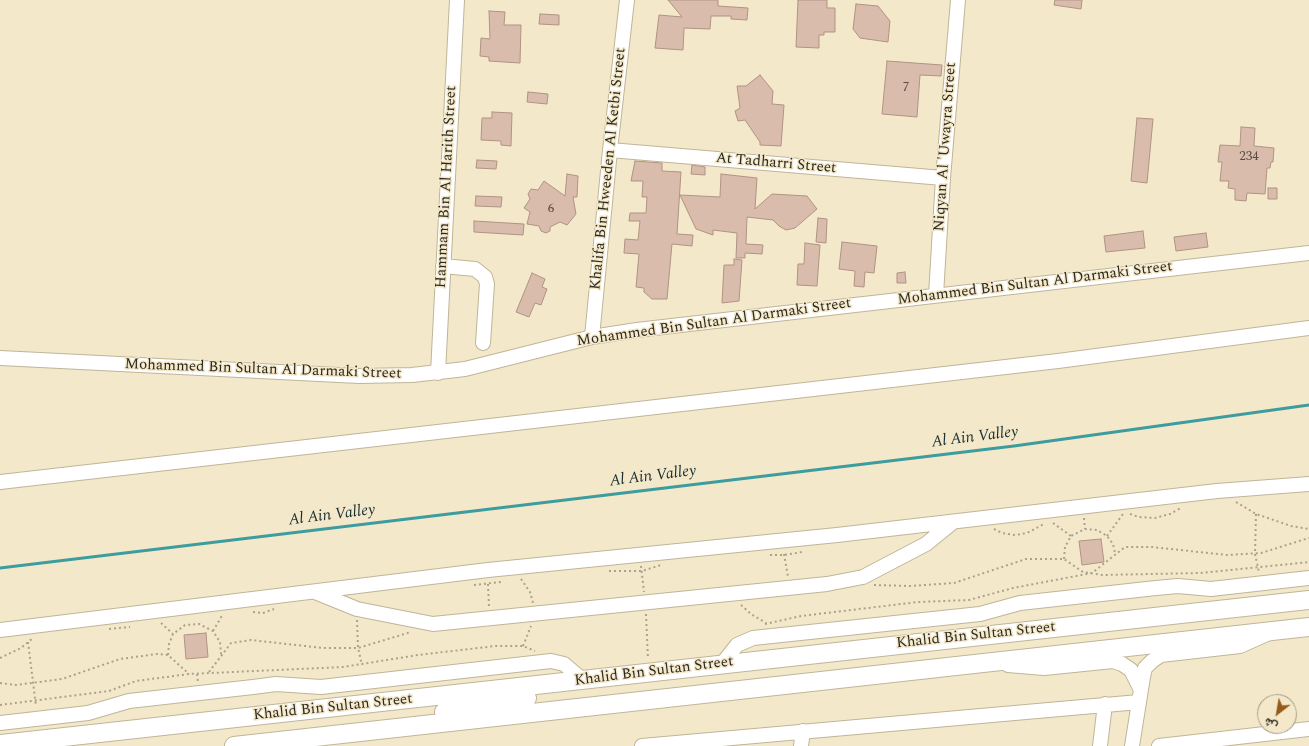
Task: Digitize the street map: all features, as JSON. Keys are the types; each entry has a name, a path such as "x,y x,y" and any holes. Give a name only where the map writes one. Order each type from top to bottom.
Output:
{"main road":[{"name":"Khalid Bin Sultan Street","path":"0,744 1309,600"},
{"name":"Khalid Bin Sultan Street","path":"234,746 1309,627"},
{"path":"383,730 414,716 526,699 531,694 529,687"}],"street":[{"name":"Hammam Bin Al Harith Street","path":"438,373 456,0"},
{"name":"Khalifa Bin Hweeden Al Ketbi Street","path":"592,337 610,150 627,0"},
{"name":"Niqyan Al 'Uwayra Street","path":"936,295 943,178 958,0"},
{"name":"At Tadharri Street","path":"610,150 943,178"},
{"name":"Mohammed Bin Sultan Al Darmaki Street","path":"0,358 359,376 405,376 438,373 491,364 592,337 936,295 1309,253"},
{"path":"443,266 475,269 485,277 487,284 483,343"},
{"path":"0,482 1042,363 1309,328"},
{"path":"0,630 488,570 783,541 1217,491 1309,484"},
{"path":"313,591 357,609 433,624 790,588 827,584 863,577 926,544 953,522"},
{"path":"722,664 737,645 753,638 980,614 1020,603 1156,588 1178,586 1211,588 1309,578"},
{"path":"1132,746 1146,668 1152,661 1161,655 1240,646 1271,632"},
{"path":"0,723 88,713 129,701 276,684 321,687 551,661 564,664 583,680"},
{"path":"996,662 1032,668 1112,661 1122,664 1131,670 1140,695"},
{"path":"642,746 681,744 802,731 1105,704 1140,695"},
{"path":"1100,746 1105,704"},
{"path":"1169,745 1309,729"},
{"path":"801,746 802,731"}],"path":[{"path":"1217,491 1256,514 1291,526 1309,529"},
{"path":"1107,536 1124,512"},
{"path":"1256,514 1255,554 1257,568 1263,583"},
{"path":"981,519 990,528 1002,533 1015,535 1027,534 1039,528 1049,519 1072,536"},
{"path":"1064,559 1065,547 1072,536 1086,529 1097,530 1107,536 1113,544 1115,554"},
{"path":"753,638 766,623 801,616 911,603 969,600 1020,587 1092,574 1125,547 1152,547 1227,555 1255,554 1309,538"},
{"path":"783,541 790,588"},
{"path":"873,585 910,586 954,583 1026,559 1064,559 1083,572 1102,575 1200,573 1309,562"},
{"path":"488,570 490,618"},
{"path":"732,594 750,614 766,623"},
{"path":"357,609 358,648 362,666"},
{"path":"168,655 168,644 173,634 185,625 199,624 213,630 220,642 221,656"},
{"path":"209,672 231,643 251,640 323,648 358,648 412,632"},
{"path":"0,658 21,648 34,638"},
{"path":"28,642 38,719"},
{"path":"0,683 16,685 33,683 82,674 98,666 139,655 158,654 168,655 189,674"}],"building":[{"path":"668,0 718,0 718,6 748,8 747,20 731,19 731,16 711,16 710,29 684,28 683,50 655,48 659,15 682,17"},
{"path":"798,0 827,0 827,8 835,8 835,32 824,32 824,35 819,35 819,48 796,47"},
{"path":"1055,0 1082,0 1081,9 1054,5"},
{"path":"856,4 878,6 890,21 888,42 860,38 853,29"},
{"path":"489,11 505,12 504,25 521,25 520,63 489,61 489,57 480,56 481,38 490,39"},
{"path":"540,14 559,15 559,25 539,24"},
{"path":"887,61 942,65 941,76 920,75 917,117 882,114"},
{"path":"760,75 773,91 772,104 784,105 781,146 760,145 760,142 745,120 738,121 735,111 740,108 737,86 746,86"},
{"path":"528,92 548,94 547,104 527,102"},
{"path":"492,112 512,113 511,146 501,145 501,141 481,140 482,118 492,118"},
{"path":"1137,118 1153,119 1147,183 1131,181"},
{"path":"1241,127 1255,128 1254,146 1274,148 1273,162 1271,162 1270,168 1267,168 1265,194 1247,193 1246,201 1235,200 1235,189 1228,188 1229,181 1220,181 1222,162 1218,162 1220,145 1240,146"},
{"path":"477,160 497,161 496,169 476,168"},
{"path":"635,161 662,163 662,171 681,172 677,234 693,235 692,246 672,244 667,299 652,299 644,292 644,288 636,287 639,254 624,253 625,239 638,240 640,221 629,221 630,213 646,213 647,197 642,197 643,181 631,181"},
{"path":"692,165 705,167 705,175 691,174"},
{"path":"567,174 578,176 577,197 573,197 576,214 567,225 560,222 550,227 550,231 546,233 541,231 539,226 527,224 530,212 524,208 530,199 528,194 531,189 538,190 544,181 565,196"},
{"path":"721,174 757,178 755,209 772,194 807,196 817,209 795,228 786,230 773,220 747,217 746,244 763,245 762,254 745,253 745,258 736,258 737,233 713,230 713,235 696,229 680,195 720,197"},
{"path":"1268,188 1277,188 1277,199 1268,199"},
{"path":"476,196 502,197 501,207 475,206"},
{"path":"818,218 827,219 826,243 816,242"},
{"path":"474,221 524,224 523,235 474,232"},
{"path":"1143,231 1145,248 1106,252 1104,236"},
{"path":"1206,233 1208,247 1176,251 1174,237"},
{"path":"842,242 877,246 874,273 865,272 864,287 854,286 855,271 839,269"},
{"path":"805,243 820,245 817,286 797,285 798,264 804,264"},
{"path":"734,259 742,260 739,301 722,303 724,265 734,265"},
{"path":"905,272 906,283 897,283 897,273"},
{"path":"532,273 545,279 542,287 547,289 541,305 535,303 529,317 516,312"},
{"path":"1101,539 1104,562 1082,565 1079,541"},
{"path":"206,633 208,657 186,659 184,635"}],"waterway":[{"name":"Al Ain Valley","path":"0,568 1014,446 1309,405"}]}
